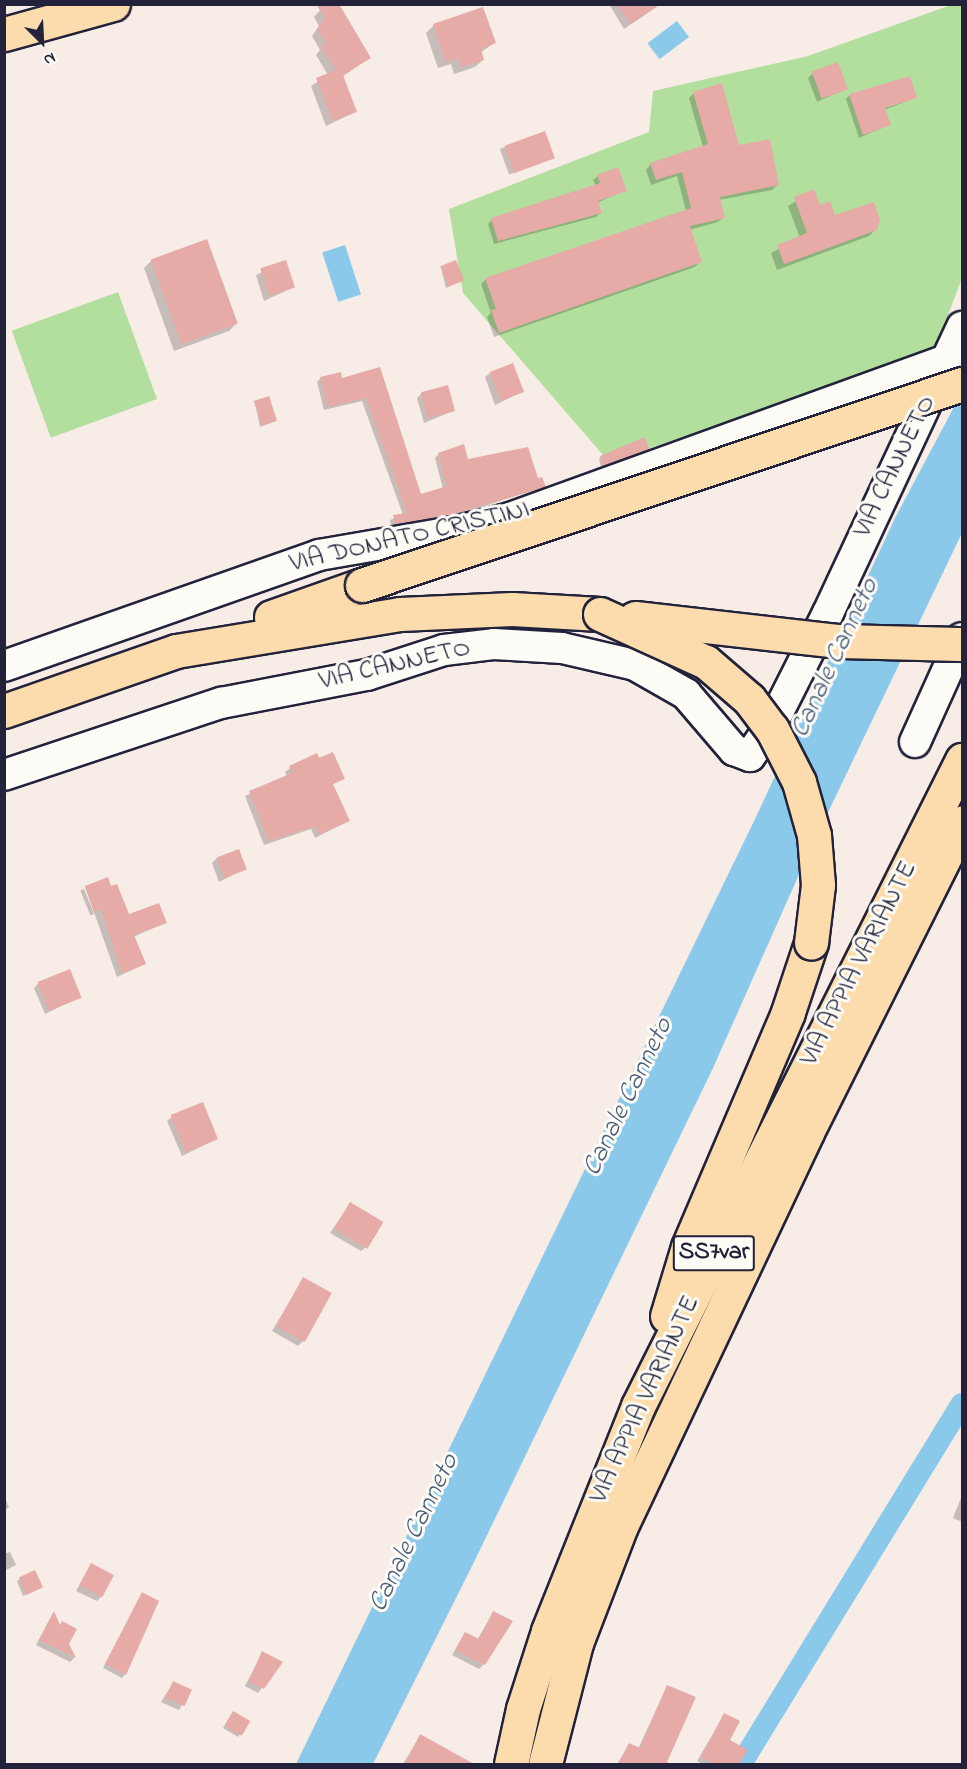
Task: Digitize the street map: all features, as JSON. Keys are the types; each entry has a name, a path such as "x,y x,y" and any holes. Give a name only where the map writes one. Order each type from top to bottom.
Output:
{"main road":[{"path":"4,34 113,4"},
{"path":"4,711 956,371"},
{"path":"176,651 374,617 498,609 600,614 846,642 963,644"},
{"path":"600,614 706,662 748,699 772,729 799,782 814,835 818,885 811,943 788,1012 688,1247 655,1372"},
{"name":"VIA APPIA VARIANTE","path":"511,1764 523,1709 552,1620 623,1440 963,760"},
{"name":"VIA APPIA VARIANTE","path":"545,1764 576,1643 621,1526 807,1132 963,823"}],"street":[{"name":"VIA CANNETO","path":"4,775 220,703 361,676 444,650 494,645 562,648 634,665 686,694 734,750 750,756 789,691 956,371 963,327"},
{"name":"VIA DONATO CRISTINI","path":"4,666 319,555 469,529 510,518 956,371"},
{"path":"915,742 963,638"}],"green space":[{"path":"951,5 962,5 962,278 934,352 609,462 463,293 449,209 649,132 653,91 808,56"},
{"path":"118,292 157,399 51,438 12,331"}],"water":[{"path":"677,21 689,37 659,59 647,43"},
{"path":"345,245 361,294 338,302 322,252"},
{"name":"Canale Canneto","path":"962,392 962,533 809,852 713,1068 475,1560 373,1764 296,1764 756,817 895,518"}],"building":[{"path":"316,4 339,4 371,58 343,75 357,112 333,121 316,78 336,70 321,47 326,43 317,29 325,18"},
{"path":"617,4 660,4 631,24"},
{"path":"483,7 496,43 481,49 484,60 462,67 458,58 446,62 433,24"},
{"path":"838,62 848,89 822,99 812,72"},
{"path":"910,76 917,98 885,108 891,125 863,135 849,94"},
{"path":"722,83 739,145 770,139 779,185 720,197 725,218 690,226 702,262 499,333 491,310 496,309 485,278 691,208 682,172 656,180 650,163 708,144 693,92"},
{"path":"545,131 555,158 515,173 505,146"},
{"path":"618,167 627,191 598,201 602,213 498,241 491,218 600,183 597,175"},
{"path":"814,189 820,205 830,201 835,215 874,202 880,220 877,230 784,264 777,245 807,233 794,197"},
{"path":"207,239 238,324 181,344 151,260"},
{"path":"286,260 295,288 269,296 260,268"},
{"path":"456,260 464,280 448,287 440,266"},
{"path":"513,363 524,392 501,401 490,372"},
{"path":"380,367 421,494 447,486 438,453 464,444 468,459 528,447 538,478 542,477 546,487 454,514 395,524 393,515 407,513 366,398 328,407 320,377 341,372 342,378"},
{"path":"448,385 455,411 428,418 421,392"},
{"path":"269,396 277,421 262,426 254,401"},
{"path":"645,437 649,449 603,466 600,456"},
{"path":"333,752 345,779 333,784 350,821 319,835 316,826 269,841 249,791 292,773 289,766 317,753 319,758"},
{"path":"239,849 247,870 224,878 217,858"},
{"path":"108,877 111,886 117,884 129,914 159,903 167,923 134,935 146,964 122,974 101,909 94,912 85,886"},
{"path":"70,969 82,998 49,1011 38,982"},
{"path":"203,1102 218,1139 186,1152 171,1115"},
{"path":"350,1202 383,1222 367,1249 334,1229"},
{"path":"303,1277 332,1293 305,1342 276,1326"},
{"path":"91,1563 114,1575 102,1597 79,1585"},
{"path":"35,1570 43,1587 27,1595 19,1578"},
{"path":"142,1592 159,1601 126,1675 105,1664"},
{"path":"54,1611 60,1625 62,1621 77,1629 69,1644 76,1658 39,1640"},
{"path":"493,1611 513,1621 485,1665 455,1650 465,1632 479,1639"},
{"path":"262,1651 283,1662 264,1689 249,1681"},
{"path":"173,1681 192,1690 184,1706 165,1697"},
{"path":"667,1685 696,1697 667,1762 672,1764 618,1764 629,1743 640,1748"},
{"path":"233,1711 250,1721 242,1736 224,1726"},
{"path":"724,1713 740,1721 730,1740 748,1750 739,1764 714,1764 701,1757"},
{"path":"420,1734 474,1764 405,1764"}],"waterway":[{"path":"741,1764 962,1404"}]}
